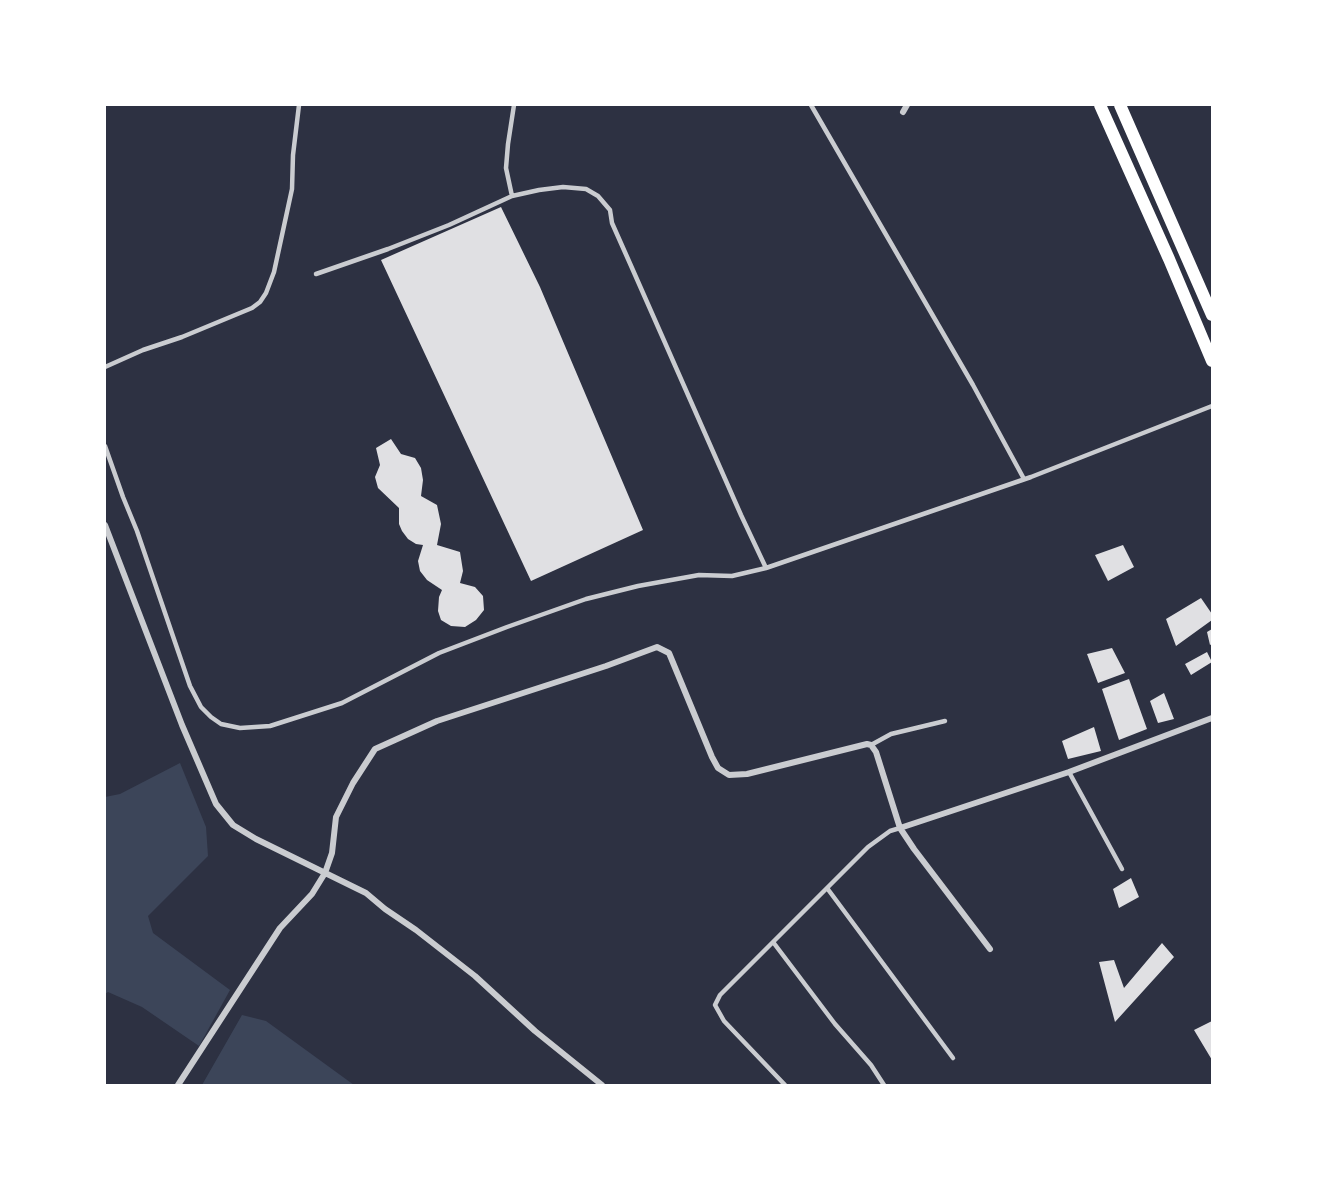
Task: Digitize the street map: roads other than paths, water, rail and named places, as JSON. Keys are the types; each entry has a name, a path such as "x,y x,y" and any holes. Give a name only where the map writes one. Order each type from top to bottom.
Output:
{"main road":[{"path":"1100,105 1212,361"},
{"path":"1120,105 1212,315"}],"street":[{"path":"105,525 182,725 216,804 233,825 256,839 366,893 475,976 535,1031 602,1085"},
{"path":"178,1085 280,928 312,894 325,873 332,853 336,816 353,783 375,749 436,722 606,666 651,648 657,647 669,653 712,757 718,768 729,775 747,774 871,744 876,752 900,828 990,949"},
{"path":"900,828 1069,772 1212,718"}],"lane":[{"path":"105,367 252,308 260,302 267,292 274,272 292,189 293,155 299,105"},
{"path":"512,196 506,168 507,144 514,105"},
{"path":"811,105 973,385 1024,479"},
{"path":"316,274 449,225 512,196 563,187 586,189 598,196 610,210 612,223 766,568"},
{"path":"105,446 190,686 201,707 212,717 221,724 240,728 270,726 342,703 439,653 586,599 638,586 699,575 732,576 766,568 1024,479 1212,406"},
{"path":"871,744 891,734 945,721"},
{"path":"1069,772 1122,869"},
{"path":"785,1085 724,1021 715,1005 720,995 868,847 890,831 900,828"},
{"path":"827,888 953,1058"},
{"path":"773,942 835,1024 871,1065 884,1085"}]}
